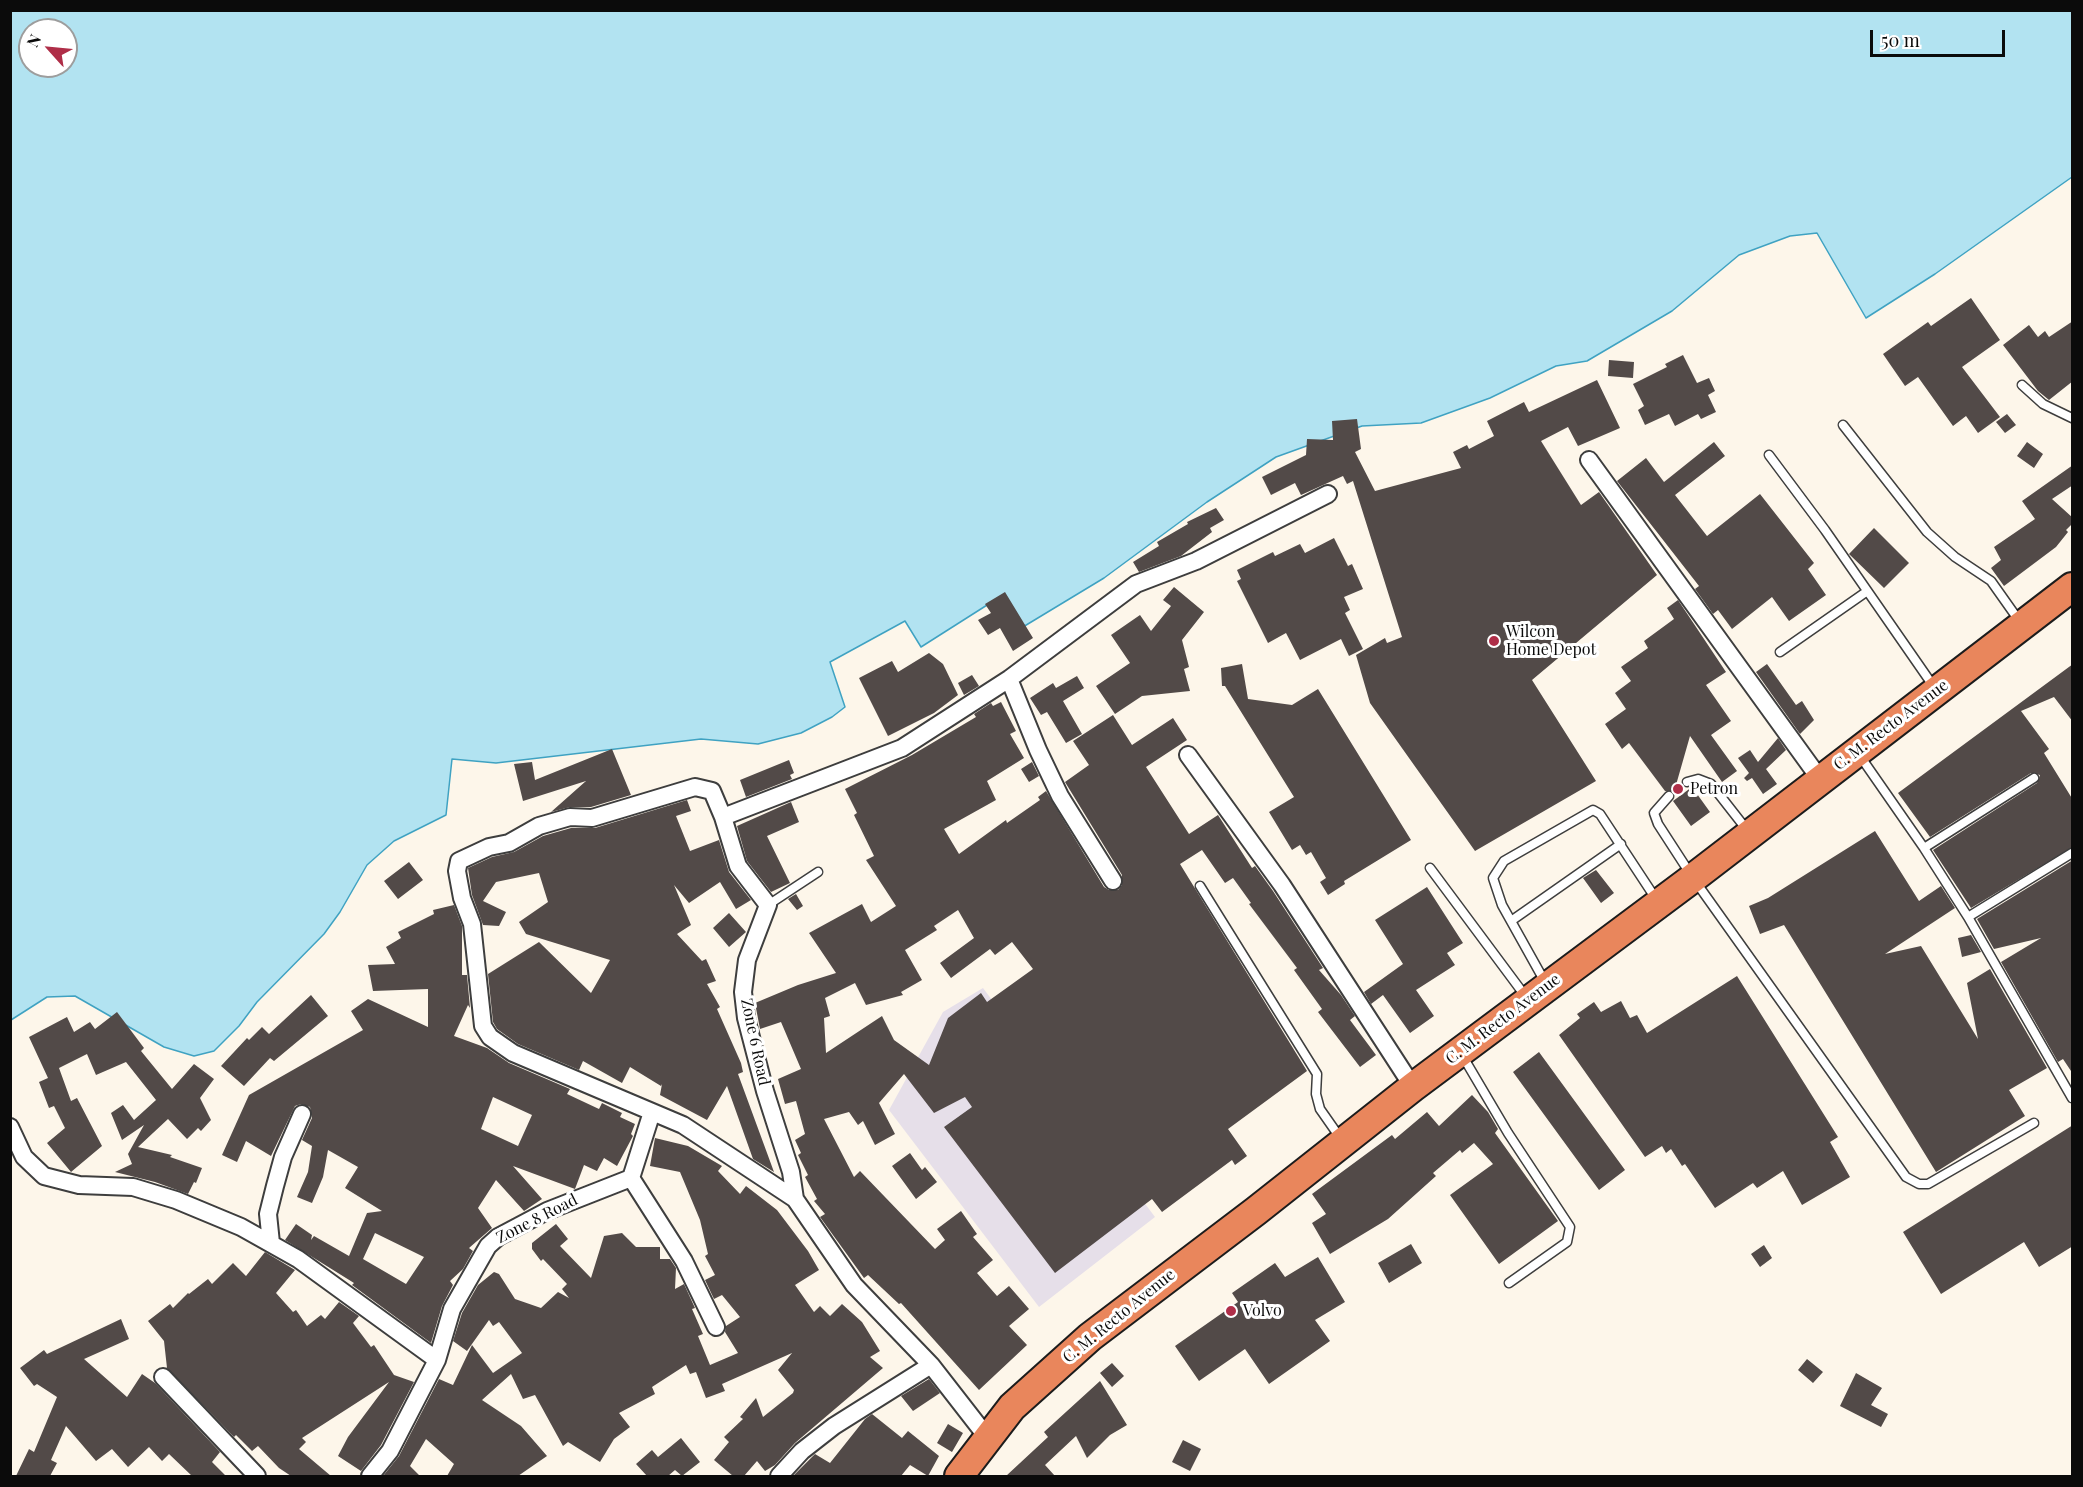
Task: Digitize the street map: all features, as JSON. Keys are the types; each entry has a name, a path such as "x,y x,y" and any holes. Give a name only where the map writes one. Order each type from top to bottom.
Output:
{"highway":[{"name":"C. M. Recto Avenue","path":"959,1476 1011,1407 1090,1337 1537,992 1693,878 1820,778 2073,587"}],"street":[{"path":"1589,460 1820,778"},
{"path":"723,817 902,748 1009,679 1136,584 1196,561 1328,494"},
{"path":"1009,679 1060,796 1113,881"},
{"path":"1188,755 1282,885 1413,1087"},
{"path":"768,904 738,866 723,817 712,791 695,787 592,818 570,818 539,826 509,843 489,847 459,861 457,871 462,898 472,924 483,1026 490,1037 529,1061 683,1125 722,1148 795,1199"},
{"name":"Zone 6 Road","path":"768,904 747,960 743,992 749,1029 765,1092 791,1172 795,1199 854,1285 931,1365 987,1437"},
{"path":"652,1112 631,1178 684,1261 716,1327"},
{"path":"271,1242 268,1214 283,1157 302,1114"},
{"path":"10,1127 24,1157 44,1176 79,1185 133,1187 176,1200 271,1242 350,1295 437,1360"},
{"name":"Zone 8 Road","path":"370,1476 390,1451 437,1360 452,1309 488,1246 498,1237 547,1211 631,1178"},
{"path":"779,1476 802,1451 834,1426 931,1365"},
{"path":"163,1377 257,1476"}],"lane":[{"path":"2022,385 2043,404 2073,418"},
{"path":"1843,425 1927,532 1954,557 1991,581 2022,625"},
{"path":"1768,455 1825,530 1936,690"},
{"path":"1780,652 1866,592"},
{"path":"1856,751 1924,848 1968,917 2073,1098"},
{"path":"1924,848 2034,778"},
{"path":"1687,782 1698,780 1711,784 1750,833"},
{"path":"1669,796 1654,813 1693,878 1906,1177 1919,1184 1928,1184 2034,1124"},
{"path":"1537,992 1493,878 1504,861 1593,810 1600,814 1621,844 1658,903"},
{"path":"1511,921 1621,844"},
{"path":"1968,917 2073,853"},
{"path":"1430,868 1537,992"},
{"path":"768,904 818,872"},
{"path":"1200,886 1317,1074 1316,1094 1320,1109 1343,1143"},
{"path":"1460,1052 1508,1133 1570,1227 1567,1242 1509,1283"}],"shaded area":[{"path":"983,988 1155,1217 1039,1307 889,1110 943,1012"}],"water":[{"path":"10,11 2072,11 2072,177 1935,274 1866,318 1817,233 1790,236 1739,255 1672,311 1587,361 1556,366 1490,398 1421,423 1362,426 1276,457 1207,502 1104,578 1013,633 995,600 921,647 905,621 830,662 845,707 832,717 801,733 758,744 701,739 496,763 452,759 446,815 394,841 367,865 340,912 324,934 257,1002 239,1026 214,1051 194,1056 164,1047 75,996 47,997 11,1020"}],"building":[{"path":"1971,298 2000,340 1962,367 2000,417 1978,433 1966,416 1953,426 1918,377 1905,386 1883,354 1928,322 1931,326"},
{"path":"2073,321 2073,381 2049,400 2038,391 2003,345 2029,325 2038,337 2045,331 2049,337"},
{"path":"1683,355 1697,383 1709,378 1715,391 1708,395 1716,412 1701,419 1698,414 1675,426 1669,414 1645,425 1638,410 1644,406 1633,384 1667,367 1665,364"},
{"path":"1609,360 1634,362 1633,378 1608,376"},
{"path":"1597,380 1620,428 1578,446 1568,427 1541,441 1581,505 1599,492 1657,575 1532,680 1596,781 1475,851 1370,703 1356,655 1385,638 1387,643 1402,637 1353,481 1347,484 1343,476 1301,495 1295,483 1271,495 1262,477 1306,455 1307,439 1333,440 1332,421 1357,419 1361,449 1355,452 1375,491 1461,468 1453,452 1467,445 1469,449 1494,436 1487,421 1524,402 1529,412"},
{"path":"2007,414 2016,425 2005,433 1996,422"},
{"path":"1714,442 1725,456 1675,495 1707,536 1760,494 1814,563 1808,569 1826,595 1789,621 1772,597 1732,629 1718,610 1713,614 1695,589 1699,586 1617,481 1646,458 1664,482"},
{"path":"2027,442 2043,454 2034,468 2017,456"},
{"path":"2073,465 2073,485 2052,499 2073,518 2073,523 2066,530 2068,532 2056,547 2004,586 1991,568 2001,560 1994,547 2035,519 2022,501"},
{"path":"1216,508 1224,520 1210,528 1212,532 1181,556 1139,572 1133,562 1159,546 1157,542 1188,524 1187,522"},
{"path":"1874,528 1909,563 1884,588 1849,554"},
{"path":"1334,538 1348,566 1352,564 1363,589 1344,597 1350,610 1345,613 1363,649 1349,656 1341,639 1300,660 1286,633 1268,643 1237,581 1241,579 1237,570 1273,552 1275,556 1300,544 1305,553"},
{"path":"1174,587 1204,612 1182,640 1189,667 1184,669 1190,691 1142,696 1115,714 1096,686 1130,663 1111,635 1140,615 1151,631 1171,606 1163,600"},
{"path":"1005,592 1033,638 1013,651 1000,628 988,635 978,620 991,613 985,604"},
{"path":"1678,600 1726,672 1706,685 1731,721 1711,735 1737,771 1722,782 1690,736 1674,792 1665,791 1629,743 1622,749 1605,724 1626,709 1615,693 1631,681 1621,667 1648,648 1644,641 1674,619 1667,608"},
{"path":"929,653 943,664 958,695 934,713 888,736 859,678 892,661 898,672"},
{"path":"1242,664 1248,699 1292,705 1318,689 1411,840 1344,881 1345,884 1328,895 1320,882 1326,878 1311,852 1306,855 1300,845 1292,850 1269,812 1294,797 1225,686 1222,686 1221,668"},
{"path":"1767,664 1796,705 1802,701 1814,720 1800,734 1756,672"},
{"path":"2073,664 2073,722 2054,697 2021,711 2049,749 2044,753 2073,800 2073,847 1971,908 1933,850 2037,783 2040,775 2031,773 1930,837 1898,793"},
{"path":"972,675 979,686 964,695 958,683"},
{"path":"1077,676 1084,688 1063,701 1082,734 1066,743 1047,712 1041,715 1030,698 1053,683 1056,688"},
{"path":"1001,702 1016,731 1010,734 1024,758 987,781 996,800 944,829 959,854 1006,820 1007,823 1040,800 1038,797 1046,791 1104,887 1109,890 1118,890 1122,885 1122,875 1065,782 1089,765 1073,741 1113,715 1132,745 1173,718 1187,740 1146,767 1189,834 1218,815 1252,868 1255,866 1273,891 1323,968 1319,970 1341,995 1355,1016 1350,1020 1376,1055 1360,1067 1318,1012 1322,1009 1294,970 1297,968 1249,904 1251,903 1233,878 1225,883 1202,850 1180,864 1307,1071 1228,1129 1247,1156 1235,1165 1232,1160 1162,1212 1152,1199 1055,1273 944,1127 972,1107 965,1097 934,1113 904,1074 879,1103 895,1134 875,1145 863,1121 858,1125 849,1112 824,1119 854,1177 860,1171 935,1249 945,1240 937,1229 961,1211 977,1234 973,1237 993,1260 977,1273 997,1296 1009,1286 1029,1309 1009,1326 1027,1345 979,1390 901,1303 899,1304 868,1275 864,1278 820,1217 825,1214 814,1201 817,1199 805,1177 808,1175 798,1155 801,1153 795,1140 805,1134 796,1101 785,1104 778,1079 801,1069 781,1022 760,1029 755,1003 798,985 836,973 809,933 862,904 871,922 896,906 866,860 874,856 854,815 857,813 845,789 912,755 976,717 974,714 991,703 993,706","holes":["958,910 974,938 940,963 951,978 990,949 995,955 1012,942 1033,969 987,1002 981,993 948,1018 929,1065 894,1040 882,1016 826,1053 824,1018 830,1016 825,998 855,983 866,1005 903,995 901,992 922,980 905,950 937,930 934,926"]},
{"path":"1778,738 1786,750 1766,769 1777,784 1763,794 1752,778 1747,781 1744,778 1749,773 1738,758 1750,750 1758,762"},
{"path":"612,749 631,795 591,807 570,807 551,812 586,781 523,801 514,764 532,762 535,780"},
{"path":"789,760 794,773 790,775 792,779 746,797 740,780"},
{"path":"1032,762 1039,776 1029,782 1021,769"},
{"path":"1692,787 1710,812 1691,826 1673,801"},
{"path":"687,800 691,811 676,816 690,851 719,840 729,872 751,900 736,909 720,882 689,903 674,885 691,925 677,934 702,961 706,959 716,981 707,984 720,1007 717,1009 741,1063 743,1072 738,1074 774,1172 753,1159 727,1086 707,1120 660,1095 662,1084 661,1086 630,1067 622,1083 583,1061 579,1070 518,1044 497,1029 493,1022 488,974 539,942 591,993 610,960 526,934 519,922 548,902 539,873 496,882 483,901 506,912 499,926 483,925 472,895 468,868 492,857 514,852 543,836 571,828 595,828"},
{"path":"791,802 799,822 767,836 790,883 771,892 747,861 737,826"},
{"path":"1875,831 1919,901 1941,886 1955,908 1885,954 1921,946 1978,1039 1967,983 1990,969 2047,1068 2009,1090 2025,1116 1936,1172 1784,925 1760,934 1749,906 1768,898"},
{"path":"2073,860 2073,1074 2063,1059 2058,1062 2001,962 2041,938 1994,949 1977,919"},
{"path":"409,862 423,880 398,899 384,881"},
{"path":"1596,870 1614,893 1601,903 1583,878"},
{"path":"1427,887 1463,943 1447,953 1455,965 1416,990 1434,1016 1410,1033 1383,995 1371,1004 1364,992 1403,964 1375,920"},
{"path":"796,894 803,906 797,910 788,899"},
{"path":"454,905 462,926 462,975 467,975 470,1008 468,1005 454,1036 487,1048 509,1063 570,1089 567,1094 599,1109 602,1103 622,1113 620,1117 635,1124 631,1134 633,1136 617,1166 604,1158 597,1171 584,1165 575,1189 513,1166 542,1199 524,1211 496,1180 478,1208 492,1228 469,1248 473,1251 463,1269 450,1281 453,1285 442,1306 431,1343 352,1285 354,1283 285,1240 296,1224 312,1235 311,1240 314,1236 349,1256 367,1213 382,1211 345,1188 358,1167 328,1150 323,1177 312,1203 297,1197 308,1172 312,1146 302,1140 312,1118 310,1107 301,1104 295,1106 271,1156 246,1141 237,1162 222,1155 249,1095 363,1030 351,1011 368,999 428,1027 428,989 373,991 368,965 395,964 386,947 401,938 398,932 434,914 433,910","holes":["493,1097 532,1115 518,1146 481,1129","375,1233 424,1257 406,1284 363,1259"]},
{"path":"729,913 746,932 729,947 713,928"},
{"path":"1971,935 1981,952 1962,957 1958,938"},
{"path":"1737,976 1838,1137 1830,1142 1850,1177 1802,1205 1783,1171 1757,1188 1753,1183 1715,1208 1685,1164 1682,1166 1671,1149 1666,1153 1662,1146 1645,1157 1559,1035 1580,1018 1577,1014 1594,1002 1601,1012 1621,1001 1630,1018 1637,1015 1647,1033"},
{"path":"311,995 328,1016 274,1061 270,1058 244,1086 221,1066 247,1038 249,1040 262,1027 269,1034"},
{"path":"117,1012 144,1048 141,1051 172,1089 194,1064 214,1079 200,1098 211,1120 201,1131 198,1128 187,1139 168,1119 138,1147 172,1155 170,1157 202,1168 196,1183 194,1182 188,1194 155,1182 115,1172 132,1164 128,1154 144,1125 122,1140 111,1113 123,1105 134,1120 156,1100 126,1062 96,1075 87,1054 59,1068 71,1101 77,1098 102,1146 71,1172 47,1143 65,1128 54,1106 49,1108 39,1082 48,1078 29,1037 67,1017 74,1032 90,1022 95,1029"},
{"path":"1539,1052 1625,1170 1599,1190 1513,1072"},
{"path":"1472,1095 1488,1112 1498,1129 1495,1133 1558,1221 1499,1264 1450,1195 1493,1164 1474,1143 1462,1153 1460,1150 1433,1173 1436,1176 1388,1219 1330,1254 1312,1223 1326,1214 1312,1194 1392,1135 1395,1139 1427,1112 1439,1126"},
{"path":"2073,1125 2073,1246 2039,1267 2024,1242 1941,1294 1903,1232"},
{"path":"655,1138 688,1146 722,1166 718,1171 740,1194 746,1186 777,1210 808,1251 819,1270 795,1285 814,1312 820,1306 830,1316 842,1304 862,1322 880,1351 870,1357 883,1368 795,1443 775,1465 765,1471 757,1461 744,1476 733,1476 714,1460 729,1442 724,1437 743,1419 740,1417 756,1398 763,1417 793,1393 794,1390 778,1370 792,1353 722,1384 725,1391 706,1398 696,1372 690,1374 686,1365 652,1387 655,1394 619,1413 630,1427 614,1439 600,1462 568,1442 563,1446 535,1395 523,1399 511,1374 482,1400 521,1426 547,1456 518,1476 447,1476 454,1464 426,1439 410,1466 420,1476 383,1476 399,1456 439,1379 453,1385 472,1345 493,1373 522,1353 499,1322 493,1326 489,1320 467,1351 453,1341 462,1313 478,1285 494,1272 499,1274 515,1299 541,1308 558,1292 569,1298 562,1289 567,1284 543,1259 541,1261 532,1249 532,1243 556,1224 568,1239 560,1246 591,1278 604,1236 622,1233 636,1247 660,1247 660,1259 670,1259 676,1268 675,1289 684,1284 695,1308 692,1309 703,1334 698,1336 710,1365 738,1353 725,1332 726,1326 740,1317 722,1295 714,1299 705,1280 715,1275 705,1256 708,1254 700,1220 680,1172 650,1166"},
{"path":"910,1153 922,1170 925,1167 937,1182 916,1199 892,1166"},
{"path":"1411,1244 1422,1263 1389,1283 1378,1263"},
{"path":"1764,1245 1772,1258 1760,1267 1751,1254"},
{"path":"265,1252 295,1270 276,1293 293,1312 296,1310 307,1326 321,1315 325,1319 339,1302 359,1316 353,1323 371,1347 374,1345 394,1375 414,1382 381,1445 361,1471 338,1456 348,1437 389,1382 302,1438 306,1442 299,1449 331,1476 291,1476 279,1468 258,1446 252,1451 236,1435 234,1437 167,1368 164,1341 148,1321 170,1304 173,1308 188,1293 208,1279 212,1284 233,1263 246,1276"},
{"path":"1318,1257 1345,1302 1315,1320 1330,1341 1269,1384 1245,1349 1199,1381 1175,1346 1238,1302 1232,1293 1275,1263 1285,1277"},
{"path":"121,1319 129,1339 84,1359 127,1397 142,1374 155,1383 220,1452 212,1462 226,1476 192,1476 169,1454 162,1461 149,1447 128,1467 112,1449 96,1461 66,1426 51,1460 57,1463 50,1476 16,1476 29,1449 34,1452 57,1397 37,1384 34,1386 20,1368 44,1350 47,1354"},
{"path":"1807,1359 1823,1372 1813,1383 1798,1370"},
{"path":"1112,1363 1124,1376 1112,1387 1100,1373"},
{"path":"1856,1373 1882,1388 1871,1405 1888,1414 1881,1427 1840,1406"},
{"path":"929,1379 940,1393 913,1411 901,1396"},
{"path":"1100,1381 1127,1425 1110,1435 1087,1458 1076,1436 1045,1465 1055,1476 1006,1476 1048,1437 1044,1432"},
{"path":"872,1414 902,1438 908,1431 939,1456 928,1476 910,1465 901,1476 793,1476 815,1454 830,1463 865,1419"},
{"path":"948,1424 963,1433 952,1452 937,1443"},
{"path":"681,1438 700,1462 682,1476 675,1470 668,1476 647,1476 636,1464 652,1450 658,1457"},
{"path":"1183,1440 1201,1449 1190,1471 1172,1462"}],"place":[{"name":"Wilcon Home Depot","path":"1494,641"},
{"name":"Petron","path":"1678,789"},
{"name":"Volvo","path":"1231,1311"}]}
